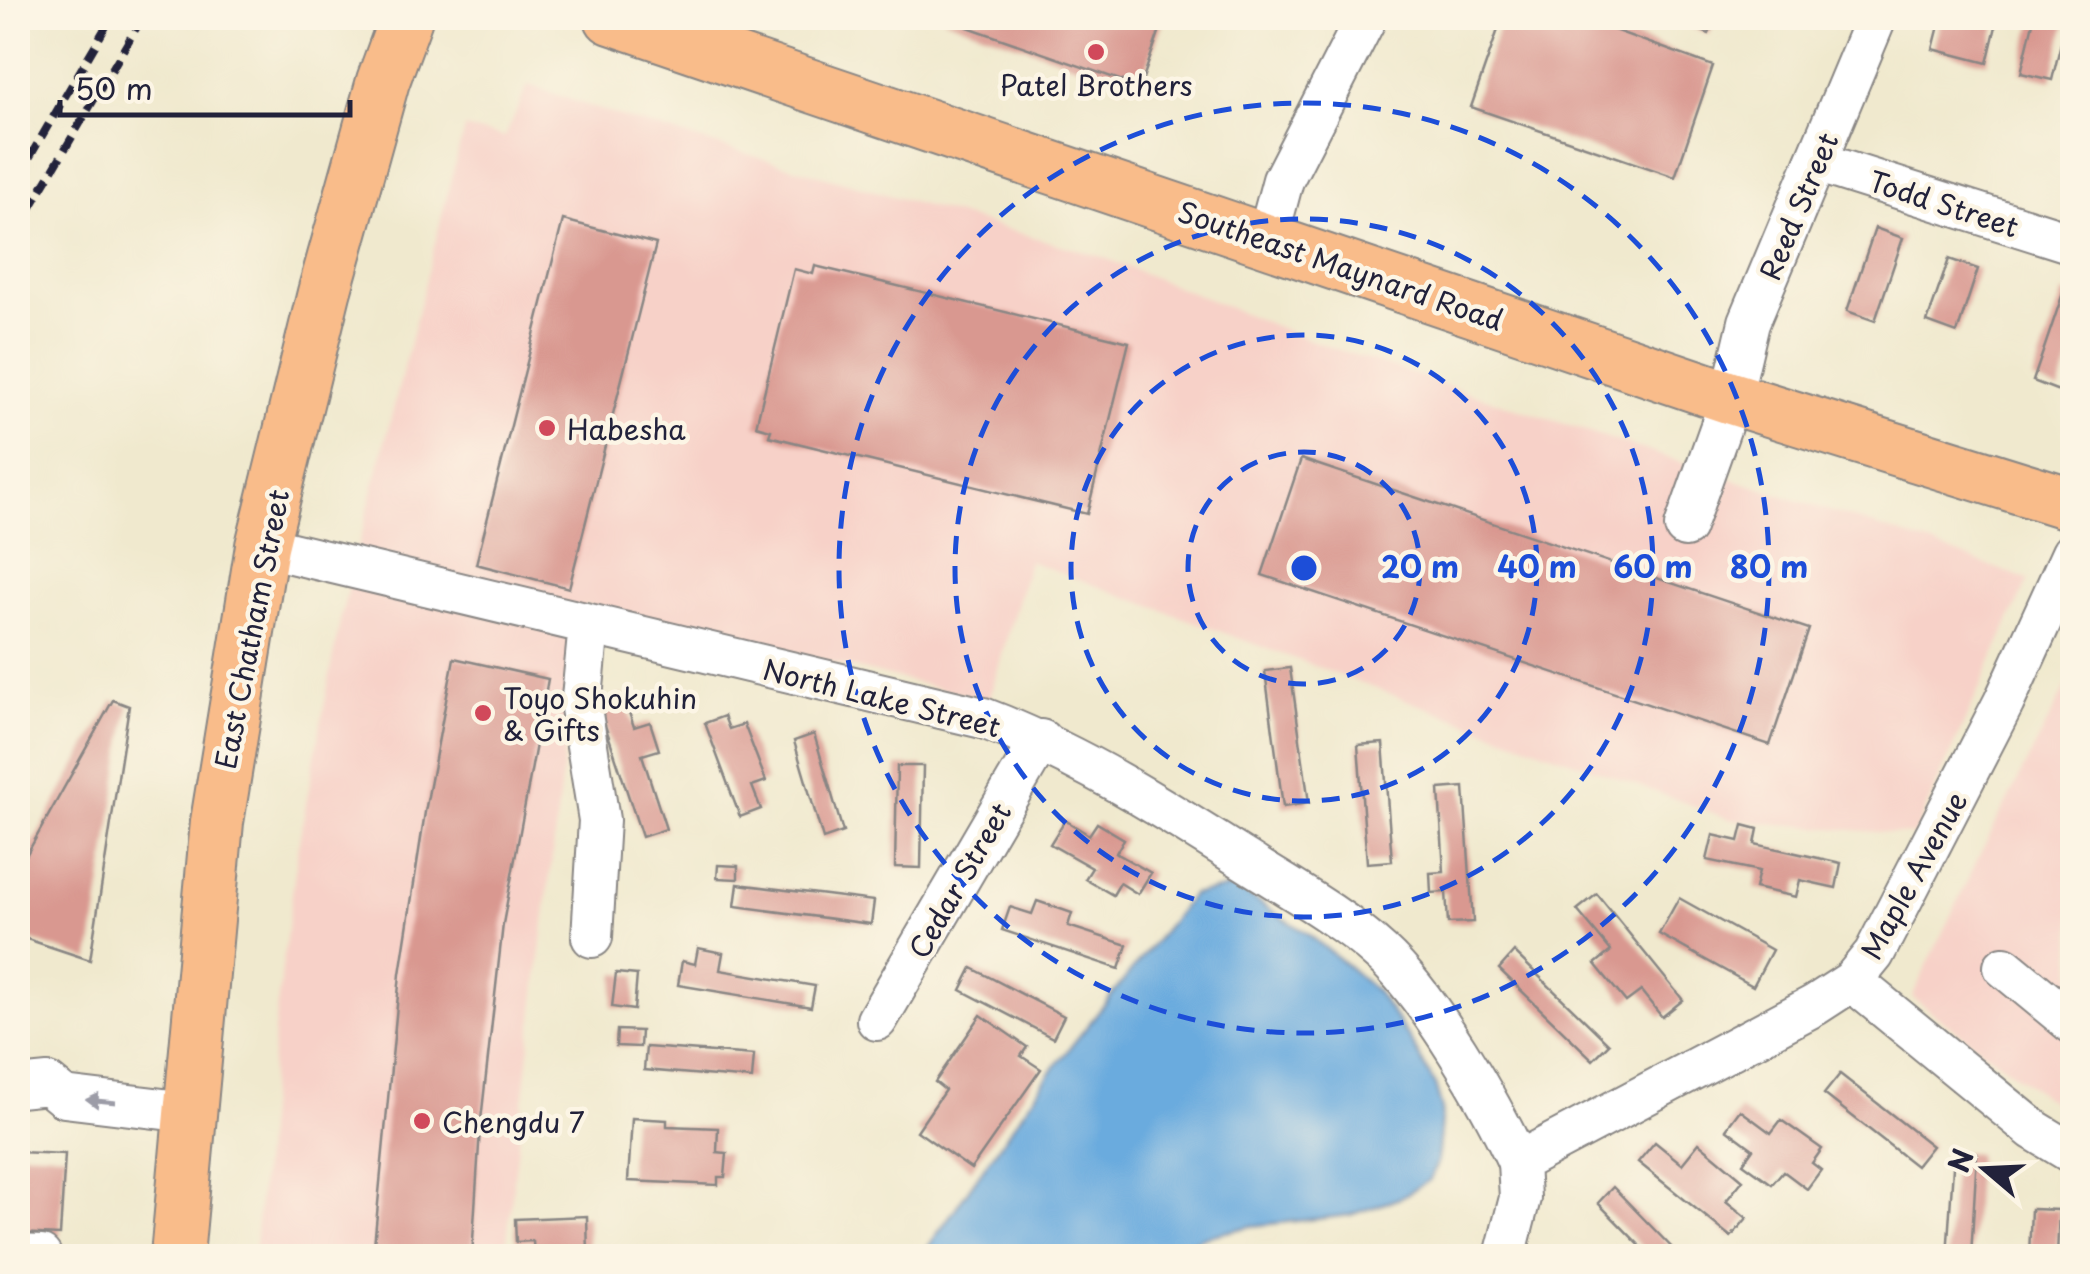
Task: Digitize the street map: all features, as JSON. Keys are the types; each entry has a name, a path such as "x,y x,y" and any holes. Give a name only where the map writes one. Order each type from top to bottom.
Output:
{"main road":[{"name":"East Chatham Street","path":"176,1256 216,822 262,546 324,293 383,81 406,18"},
{"name":"Southeast Maynard Road","path":"611,18 1732,398 2072,504"}],"street":[{"path":"1267,240 1283,180 1366,18"},
{"name":"Reed Street","path":"1685,527 1732,398 1749,322 1876,18"},
{"name":"Todd Street","path":"1816,162 2072,243"},
{"name":"North Lake Street","path":"262,546 983,718 1041,740 1202,832 1381,953 1436,1021 1518,1162"},
{"name":"Maple Avenue","path":"1518,1162 1787,1020 1852,981 1890,930 2004,702 2072,553"},
{"path":"590,625 580,708 599,820 592,937"},
{"name":"Cedar Street","path":"877,1020 1041,740"},
{"path":"2004,966 2072,1022"},
{"path":"1852,981 2034,1130 2072,1153"},
{"path":"18,1088 48,1084 64,1097 188,1112"},
{"path":"1518,1162 1519,1249"},
{"path":"18,1254 41,1256"}],"shaded area":[{"path":"528,85 627,119 1102,257 1315,342 1933,545 2028,580 1914,835 1732,820 1029,561 989,700 585,604 577,644 505,1256 254,1256 275,1021 299,841 341,616 464,128 505,137"},
{"path":"2072,675 2072,1117 1912,997"}],"water":[{"path":"1235,887 1308,934 1345,964 1376,991 1409,1038 1435,1085 1442,1109 1437,1163 1430,1180 1397,1199 1351,1215 1251,1226 1204,1237 1161,1256 922,1256 1053,1069 1192,895"}],"building":[{"name":"Patel Brothers","path":"942,18 1164,18 1140,87"},
{"path":"1502,18 1581,18 1713,66 1675,177 1471,107"},
{"path":"1669,18 1716,18 1709,34"},
{"path":"1941,18 1998,18 1987,63 1933,49"},
{"path":"2034,18 2067,18 2052,80 2021,73"},
{"path":"563,220 656,244 569,588 476,564"},
{"path":"1875,228 1903,238 1875,321 1847,311"},
{"path":"1949,259 1978,269 1957,333 1927,322"},
{"path":"815,266 1129,342 1087,514 769,436 771,430 756,426 794,269 813,274"},
{"path":"2063,293 2072,296 2072,353 2059,391 2033,381"},
{"path":"1301,459 1809,629 1770,745 1262,575"},
{"path":"454,658 548,679 503,924 480,1129 472,1256 373,1256 400,974"},
{"path":"1290,668 1309,803 1283,807 1265,671"},
{"path":"623,695 634,727 650,722 659,750 642,755 666,829 642,837 598,704"},
{"path":"113,700 129,706 90,960 18,936 18,870"},
{"path":"724,716 729,729 744,724 766,781 752,786 761,809 740,817 705,723"},
{"path":"814,734 843,832 823,839 794,741"},
{"path":"1383,743 1392,861 1367,863 1358,745"},
{"path":"897,766 923,766 921,868 895,867"},
{"path":"1464,787 1473,922 1448,923 1446,892 1431,893 1430,873 1444,872 1439,789"},
{"path":"1065,820 1089,835 1097,823 1124,839 1116,853 1151,873 1138,894 1120,883 1113,895 1085,879 1092,868 1050,844"},
{"path":"1743,825 1758,829 1755,844 1841,863 1836,888 1800,880 1796,897 1755,888 1759,871 1707,860 1713,835 1739,841"},
{"path":"718,865 738,866 738,879 717,878"},
{"path":"738,884 874,901 871,924 735,906"},
{"path":"1597,894 1683,1000 1662,1017 1641,991 1626,1002 1595,964 1611,951 1577,910"},
{"path":"1679,898 1772,950 1753,986 1659,934"},
{"path":"1037,901 1072,913 1068,926 1127,945 1119,969 1002,930 1010,907 1032,914"},
{"path":"698,948 723,953 720,970 815,986 811,1007 678,985 682,961 695,964"},
{"path":"1514,952 1609,1044 1593,1060 1499,969"},
{"path":"972,968 1064,1016 1053,1038 961,990"},
{"path":"616,973 637,975 634,1010 612,1007"},
{"path":"981,1015 1027,1047 1021,1056 1041,1069 971,1169 917,1131 945,1090 935,1082"},
{"path":"617,1030 641,1031 640,1047 616,1046"},
{"path":"646,1047 754,1055 752,1079 644,1070"},
{"path":"1840,1074 1932,1146 1916,1166 1824,1094"},
{"path":"1740,1110 1771,1133 1781,1120 1822,1149 1812,1163 1821,1170 1807,1189 1783,1171 1772,1184 1743,1163 1753,1149 1726,1129"},
{"path":"632,1118 667,1120 667,1126 718,1128 717,1152 727,1153 725,1177 718,1177 718,1185 628,1181"},
{"path":"1655,1142 1682,1164 1699,1143 1743,1180 1726,1201 1747,1218 1731,1237 1638,1162"},
{"path":"18,1152 65,1154 60,1235 18,1233"},
{"path":"1954,1152 1977,1154 1971,1256 1947,1256"},
{"path":"1613,1187 1680,1256 1650,1256 1598,1203"},
{"path":"2031,1209 2059,1210 2057,1256 2029,1256"},
{"path":"587,1216 588,1256 534,1256 533,1241 516,1242 515,1219"}],"railway":[{"path":"18,177 111,18"},
{"path":"18,229 142,18"}],"place":[{"name":"Patel Brothers","path":"1096,52"},
{"name":"Habesha","path":"547,428"},
{"name":"Toyo Shokuhin & Gifts","path":"483,713"},
{"name":"Chengdu 7","path":"422,1121"}]}
